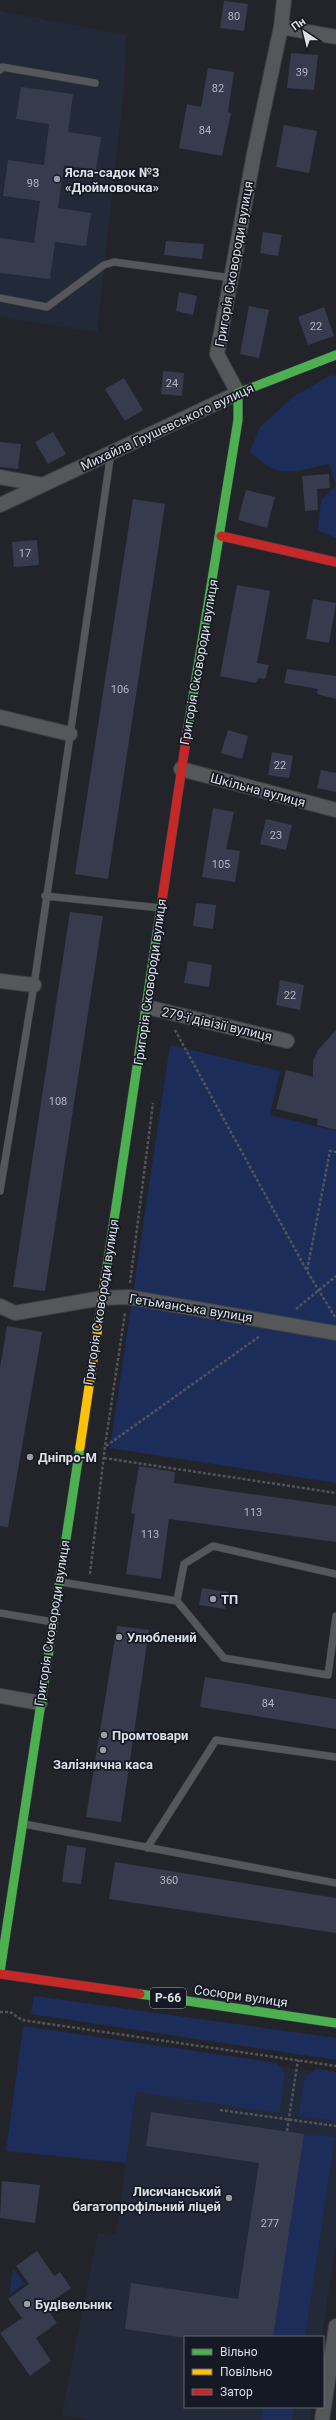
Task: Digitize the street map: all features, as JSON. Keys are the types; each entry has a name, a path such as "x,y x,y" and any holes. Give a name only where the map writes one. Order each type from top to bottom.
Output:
{"street":[{"name":"Григорія Сковороди вулиця","path":"0,1973 24,1824 40,1703 147,1007 181,769 221,536 238,420 238,393 217,354 233,278 254,154 281,27 284,0"},
{"path":"281,27 336,37"},
{"name":"Михайла Грушевського вулиця","path":"0,505 238,393 299,368 336,356"},
{"path":"0,477 43,485"},
{"path":"221,536 336,562"},
{"path":"0,717 70,734"},
{"name":"Шкільна вулиця","path":"181,769 336,810"},
{"path":"0,981 34,985"},
{"name":"279-ї дівізії вулиця","path":"147,1007 287,1041"},
{"name":"Гетьманська вулиця","path":"0,1306 15,1313 102,1298 128,1297 336,1333"},
{"path":"0,1696 40,1703"},
{"name":"Сосюри вулиця","path":"0,1973 336,2023"},
{"path":"324,2407 336,2326"},
{"path":"322,2420 324,2408"}],"lane":[{"path":"0,70 2,67 95,83"},
{"path":"0,298 47,306 104,265 114,262 233,278"},
{"path":"0,1191 34,985 111,452"},
{"path":"46,896 161,908"},
{"path":"177,1601 184,1564 214,1546 336,1574"},
{"path":"59,1581 177,1601 224,1658 328,1675 336,1616"},
{"path":"0,1613 53,1622"},
{"path":"147,1848 216,1740 336,1757"},
{"path":"24,1824 336,1883"}],"path":[{"path":"165,1012 307,1271 336,1319"},
{"path":"307,1271 330,1151 336,1152"},
{"path":"105,1446 278,1323 319,1291 336,1276 336,1273"},
{"path":"104,1458 336,1493"},
{"path":"0,2012 10,2012 22,2020 336,2066"},
{"path":"287,2131 298,2060"},
{"path":"220,2110 336,2126"}],"shaded area":[{"name":"Ясла-садок №3 «Дюймовочка»","path":"0,11 126,35 124,87 97,332 0,317"},
{"path":"331,375 336,376 336,485 329,464 287,472 278,471 260,461 250,451 260,427 293,397"},
{"path":"336,485 336,538 318,530 321,500"},
{"path":"170,1045 280,1071 270,1115 336,1131 336,1483 110,1448"},
{"path":"34,1996 336,2038 336,2060 31,2014"},
{"path":"23,2026 276,2063 285,2073 279,2113 136,2092 126,2163 6,2151"},
{"name":"Лисичанський багатопрофільний ліцей","path":"143,2043 276,2063 279,2066 313,2072 317,2069 336,2072 336,2243 322,2336 184,2336 184,2408 312,2408 310,2420 87,2420 62,2415 98,2233 116,2235"},
{"path":"317,2069 336,2072 336,2121 299,2116 305,2076"},
{"path":"304,2134 335,2137 305,2336 273,2336"},
{"path":"13,2269 25,2284 9,2295"},
{"path":"263,2408 294,2408 292,2420 261,2420"}],"building":[{"path":"224,1 248,4 244,31 220,28"},
{"path":"291,53 318,55 314,90 287,88"},
{"path":"208,68 234,72 228,112 231,113 222,156 179,148 187,104 201,107"},
{"path":"21,87 73,94 68,132 101,137 96,170 64,165 58,208 91,213 86,246 55,242 50,279 0,273 0,238 34,243 40,201 3,196 8,160 44,165 49,124 16,119"},
{"path":"284,125 317,131 309,173 276,167"},
{"path":"263,232 282,235 278,256 260,253"},
{"path":"166,241 204,244 202,259 164,255"},
{"path":"179,292 197,296 193,315 176,311"},
{"path":"249,306 269,310 259,358 240,354"},
{"path":"324,307 334,336 308,345 298,317"},
{"path":"163,371 184,373 182,396 161,394"},
{"path":"124,378 143,410 125,421 105,389"},
{"path":"53,432 66,454 48,464 35,442"},
{"path":"0,442 21,444 18,469 0,467"},
{"path":"329,474 330,488 317,489 318,510 305,511 302,476"},
{"path":"246,490 275,497 267,528 238,520"},
{"path":"133,499 165,504 108,879 75,874"},
{"path":"37,540 39,565 14,567 12,542"},
{"path":"237,585 270,591 257,663 269,665 265,679 259,678 256,683 220,676"},
{"path":"313,599 336,603 329,643 306,639"},
{"path":"287,669 336,676 336,699 317,694 318,689 284,683"},
{"path":"228,730 248,736 242,759 221,753"},
{"path":"272,752 293,756 289,778 268,775"},
{"path":"321,770 336,773 336,792 317,788"},
{"path":"213,808 234,812 226,849 240,851 235,882 202,877"},
{"path":"266,819 292,825 286,850 260,844"},
{"path":"196,903 216,905 213,929 193,926"},
{"path":"70,912 103,916 45,1291 13,1287"},
{"path":"188,961 212,965 209,987 184,983"},
{"path":"280,980 304,985 300,1010 276,1005"},
{"path":"336,1030 336,1130 317,1125 318,1119 276,1109 286,1070 313,1077 313,1061 318,1050"},
{"path":"7,1326 42,1332 8,1527 0,1526 0,1368"},
{"path":"139,1466 175,1472 174,1483 336,1506 336,1542 169,1519 161,1579 126,1574 135,1514 131,1513"},
{"name":"ТП","path":"202,1588 228,1592 225,1609 199,1605"},
{"path":"117,1626 149,1630 121,1822 86,1817"},
{"path":"205,1677 336,1699 336,1729 200,1707"},
{"path":"67,1845 86,1848 81,1884 62,1882"},
{"path":"115,1862 336,1898 336,1933 109,1899"},
{"path":"151,2112 304,2134 273,2336 179,2337 125,2329 131,2283 238,2299 259,2163 146,2146"},
{"path":"2,2181 40,2185 35,2223 0,2218"},
{"path":"37,2251 54,2276 60,2272 71,2288 45,2306 57,2323 36,2338 51,2361 30,2376 0,2333 22,2318 8,2299 29,2284 16,2266"}],"traffic: fast":[{"path":"188,727 238,420 238,393 336,355"},
{"path":"105,1280 162,900"},
{"path":"0,1972 80,1447"},
{"path":"140,1994 336,2023"}],"traffic: slow":[{"path":"80,1447 105,1280"}],"traffic: jam":[{"path":"221,536 336,562"},
{"path":"162,900 188,727"},
{"path":"0,1974 140,1994"}],"place":[{"name":"Ясла-садок №3 «Дюймовочка»","path":"57,179"},
{"name":"Днiпро-М","path":"30,1457"},
{"name":"ТП","path":"213,1599"},
{"name":"Улюблений","path":"119,1637"},
{"name":"Промтовари","path":"104,1735"},
{"name":"Залiзнична каса","path":"103,1750"},
{"name":"Лисичанський багатопрофільний ліцей","path":"229,2198"},
{"name":"Будівельник","path":"27,2304"}]}
